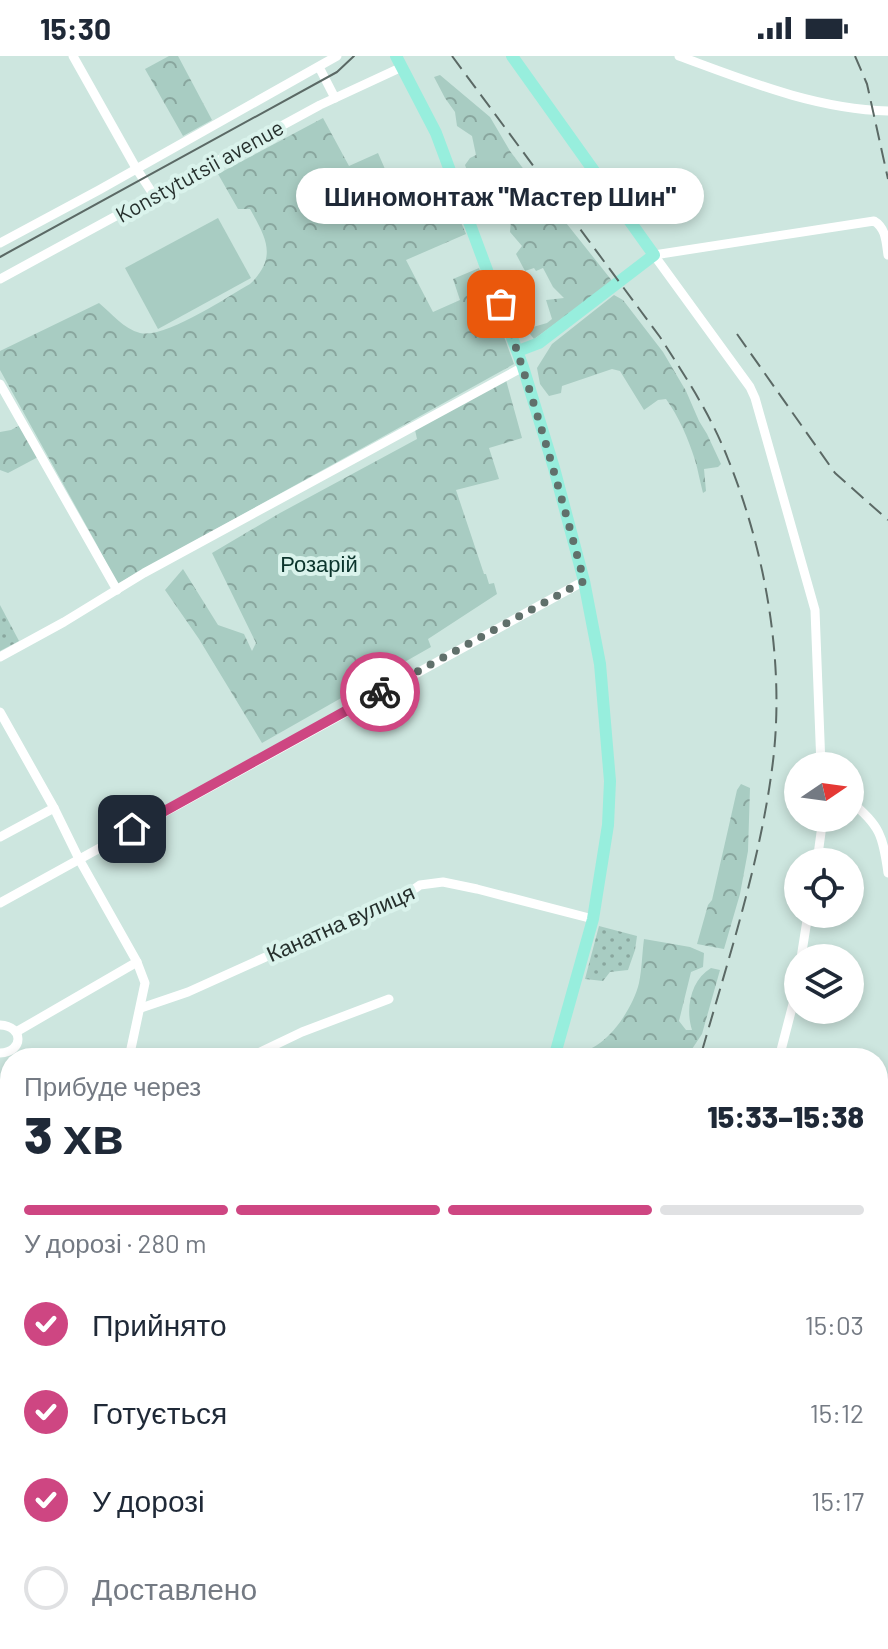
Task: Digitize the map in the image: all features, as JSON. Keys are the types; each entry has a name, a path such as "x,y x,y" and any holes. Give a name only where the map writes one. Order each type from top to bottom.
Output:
{"main road":[{"path":"512,56 654,255 539,343 518,351"},
{"path":"399,62 436,133 518,351 584,581 600,664 610,781 608,825 593,919 557,1048"}],"street":[{"path":"73,56 153,194"},
{"path":"0,243 337,56"},
{"path":"679,56 801,98 830,105 888,111"},
{"name":"Konstytutsii avenue","path":"0,279 399,62"},
{"path":"319,67 335,98"},
{"path":"820,752 815,610 755,398 654,255 874,221 884,231 888,255"},
{"path":"0,657 144,573 523,367"},
{"path":"0,384 117,590"},
{"path":"0,903 584,581"},
{"path":"0,712 137,962 145,983 131,1048"},
{"path":"0,837 54,808"},
{"path":"864,813 877,828 884,845 888,873"},
{"name":"Канатна вулиця","path":"141,1008 188,992 420,885 443,882 593,919"},
{"path":"16,1032 137,962"},
{"path":"269,1048 389,999"},
{"path":"782,1048 788,1024"},
{"path":"0,1025 9,1026 16,1032 18,1042 14,1048"}],"green space":[{"path":"169,56 178,56 212,120 183,136 145,69"},
{"path":"440,75 490,117 510,151 613,282 534,339 526,329 552,319 546,300 564,298 553,287 543,268 525,271 516,254 522,246 510,232 512,209 487,181 473,188 465,165 476,155 472,136 457,126 455,112 434,77"},
{"path":"323,118 349,166 378,153 402,208 446,188 466,234 406,260 433,312 460,300 453,279 479,268 514,364 117,584 0,370 0,351 99,303 134,331 151,333 164,330 196,316 250,284 259,274 267,256 264,238 250,209 238,209 218,174"},
{"path":"218,218 251,278 158,329 125,268"},
{"path":"614,295 623,300 663,352 686,391 721,464 704,469 706,491 703,493 689,444 666,399 658,400 644,410 620,371 612,369 562,386 561,393 549,396 540,384 537,368 552,344"},
{"name":"Розарій","path":"506,380 522,438 489,448 499,479 456,490 484,574 489,584 494,583 497,594 428,639 431,647 262,743 199,639 165,590 183,569 218,625 244,634 252,651 256,643 212,553 417,439 415,430"},
{"path":"22,424 40,456 8,473 0,470 0,432"},
{"path":"0,605 19,641 0,651"},
{"path":"741,784 750,788 748,851 740,894 724,949 697,944 712,900 737,790"},
{"path":"599,926 637,936 628,970 610,972 603,981 585,979"},
{"path":"644,939 690,947 704,953 703,967 691,972 679,1021 686,1030 692,1030 689,1013 694,987 711,968 720,970 702,1034 693,1048 592,1048 608,1037 622,1020 639,983"}],"tram line":[{"path":"0,257 337,72 354,56"}],"railway":[{"path":"452,56 679,366 721,443 753,533 770,611 776,730 766,806 751,878 703,1048"},
{"path":"855,56 867,84 888,179"},
{"path":"737,334 835,473 888,520"}],"way so far":[{"path":"380,692 584,581 554,468 501,304"}],"place":[{"name":"Шиномонтаж \"Мастер Шин\"","path":"501,304"}],"route":[{"path":"132,829 380,692"}]}
